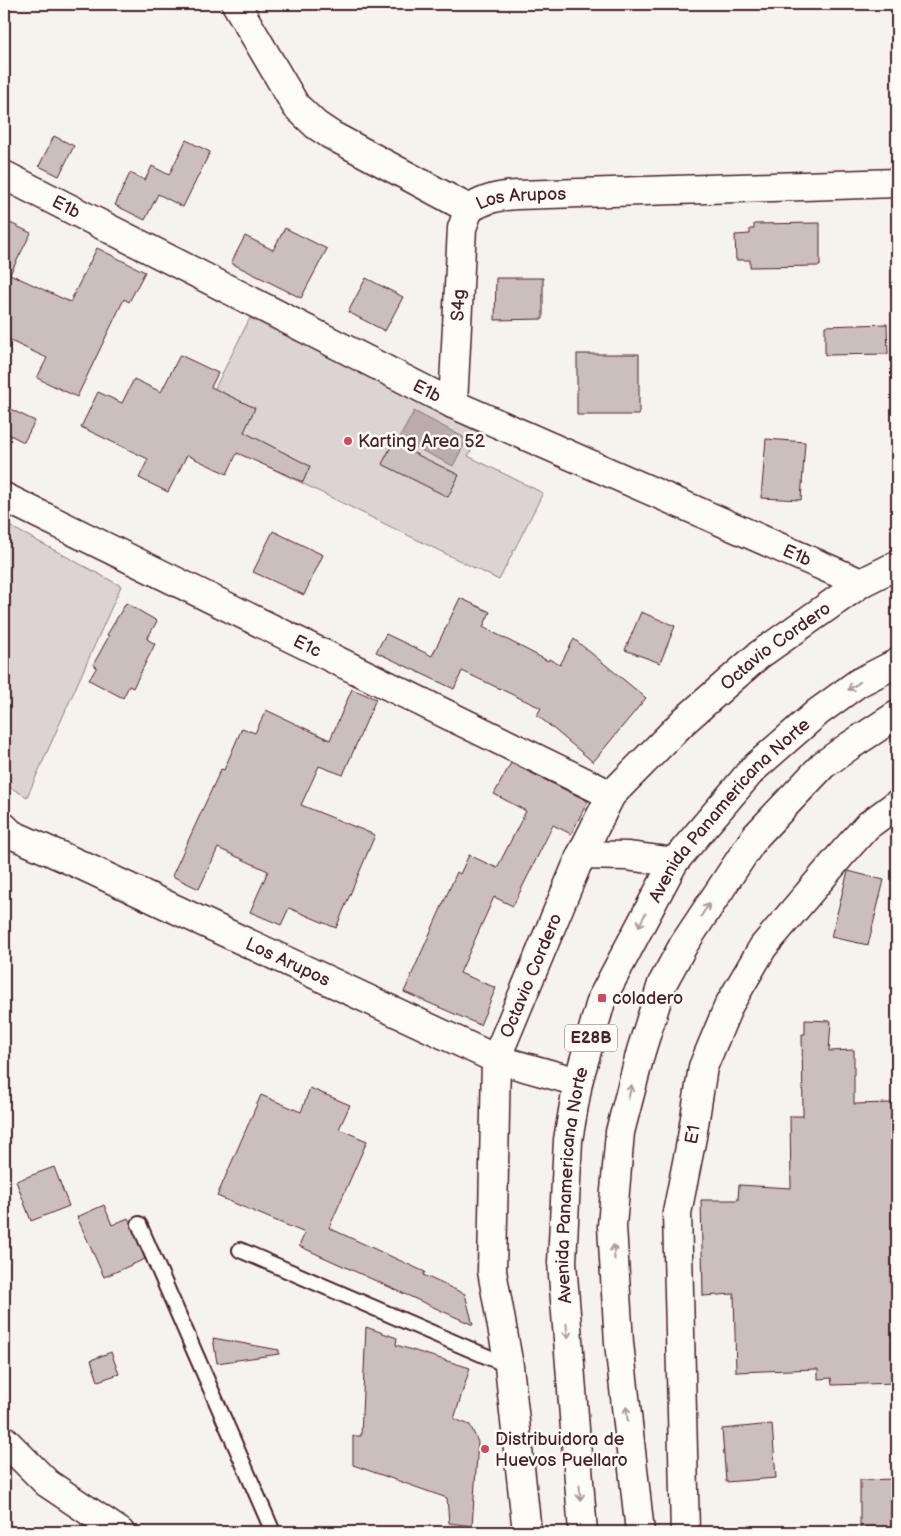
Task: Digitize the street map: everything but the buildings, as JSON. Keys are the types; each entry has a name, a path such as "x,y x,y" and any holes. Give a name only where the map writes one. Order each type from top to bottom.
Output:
{"main road":[{"name":"Los Arupos","path":"236,4 296,106 316,125 331,136 469,209 494,196 897,184"},
{"name":"E1b","path":"4,175 453,404 861,583"},
{"name":"S4g","path":"453,404 462,228 469,209"},
{"name":"E1c","path":"4,497 610,795"},
{"name":"Octavio Cordero","path":"526,1532 509,1366 492,1271 496,1059 581,855 610,795 684,721 759,655 861,583 897,565"},
{"name":"Avenida Panamericana Norte","path":"583,1532 562,1262 568,1140 578,1082 602,998 674,862 753,769 818,712 850,688 897,663"},
{"name":"Avenida Panamericana Norte","path":"640,1532 619,1342 612,1226 620,1132 641,1050 662,984 684,944 755,837 823,765 897,715"},
{"name":"E1","path":"685,1532 677,1212 692,1137 703,1067 729,1005 763,947 841,854 868,826 897,804"},
{"name":"Los Arupos","path":"4,827 11,834 496,1059 578,1082"},
{"path":"581,855 627,856 674,862"},
{"path":"4,1440 47,1483 120,1532"}],"lane":[{"path":"139,1224 273,1532"},
{"path":"240,1250 509,1366"}],"shaded area":[{"name":"Karting Area 52","path":"250,318 480,433 468,456 543,493 499,580 271,468 195,428"},
{"path":"414,411 467,439 453,466 399,439"},
{"path":"4,523 121,586 27,797 4,784"}],"place":[{"name":"Karting Area 52","path":"348,441"},
{"name":"coladero","path":"602,998"},
{"name":"Distribuidora de Huevos Puellaro","path":"485,1449"}]}
